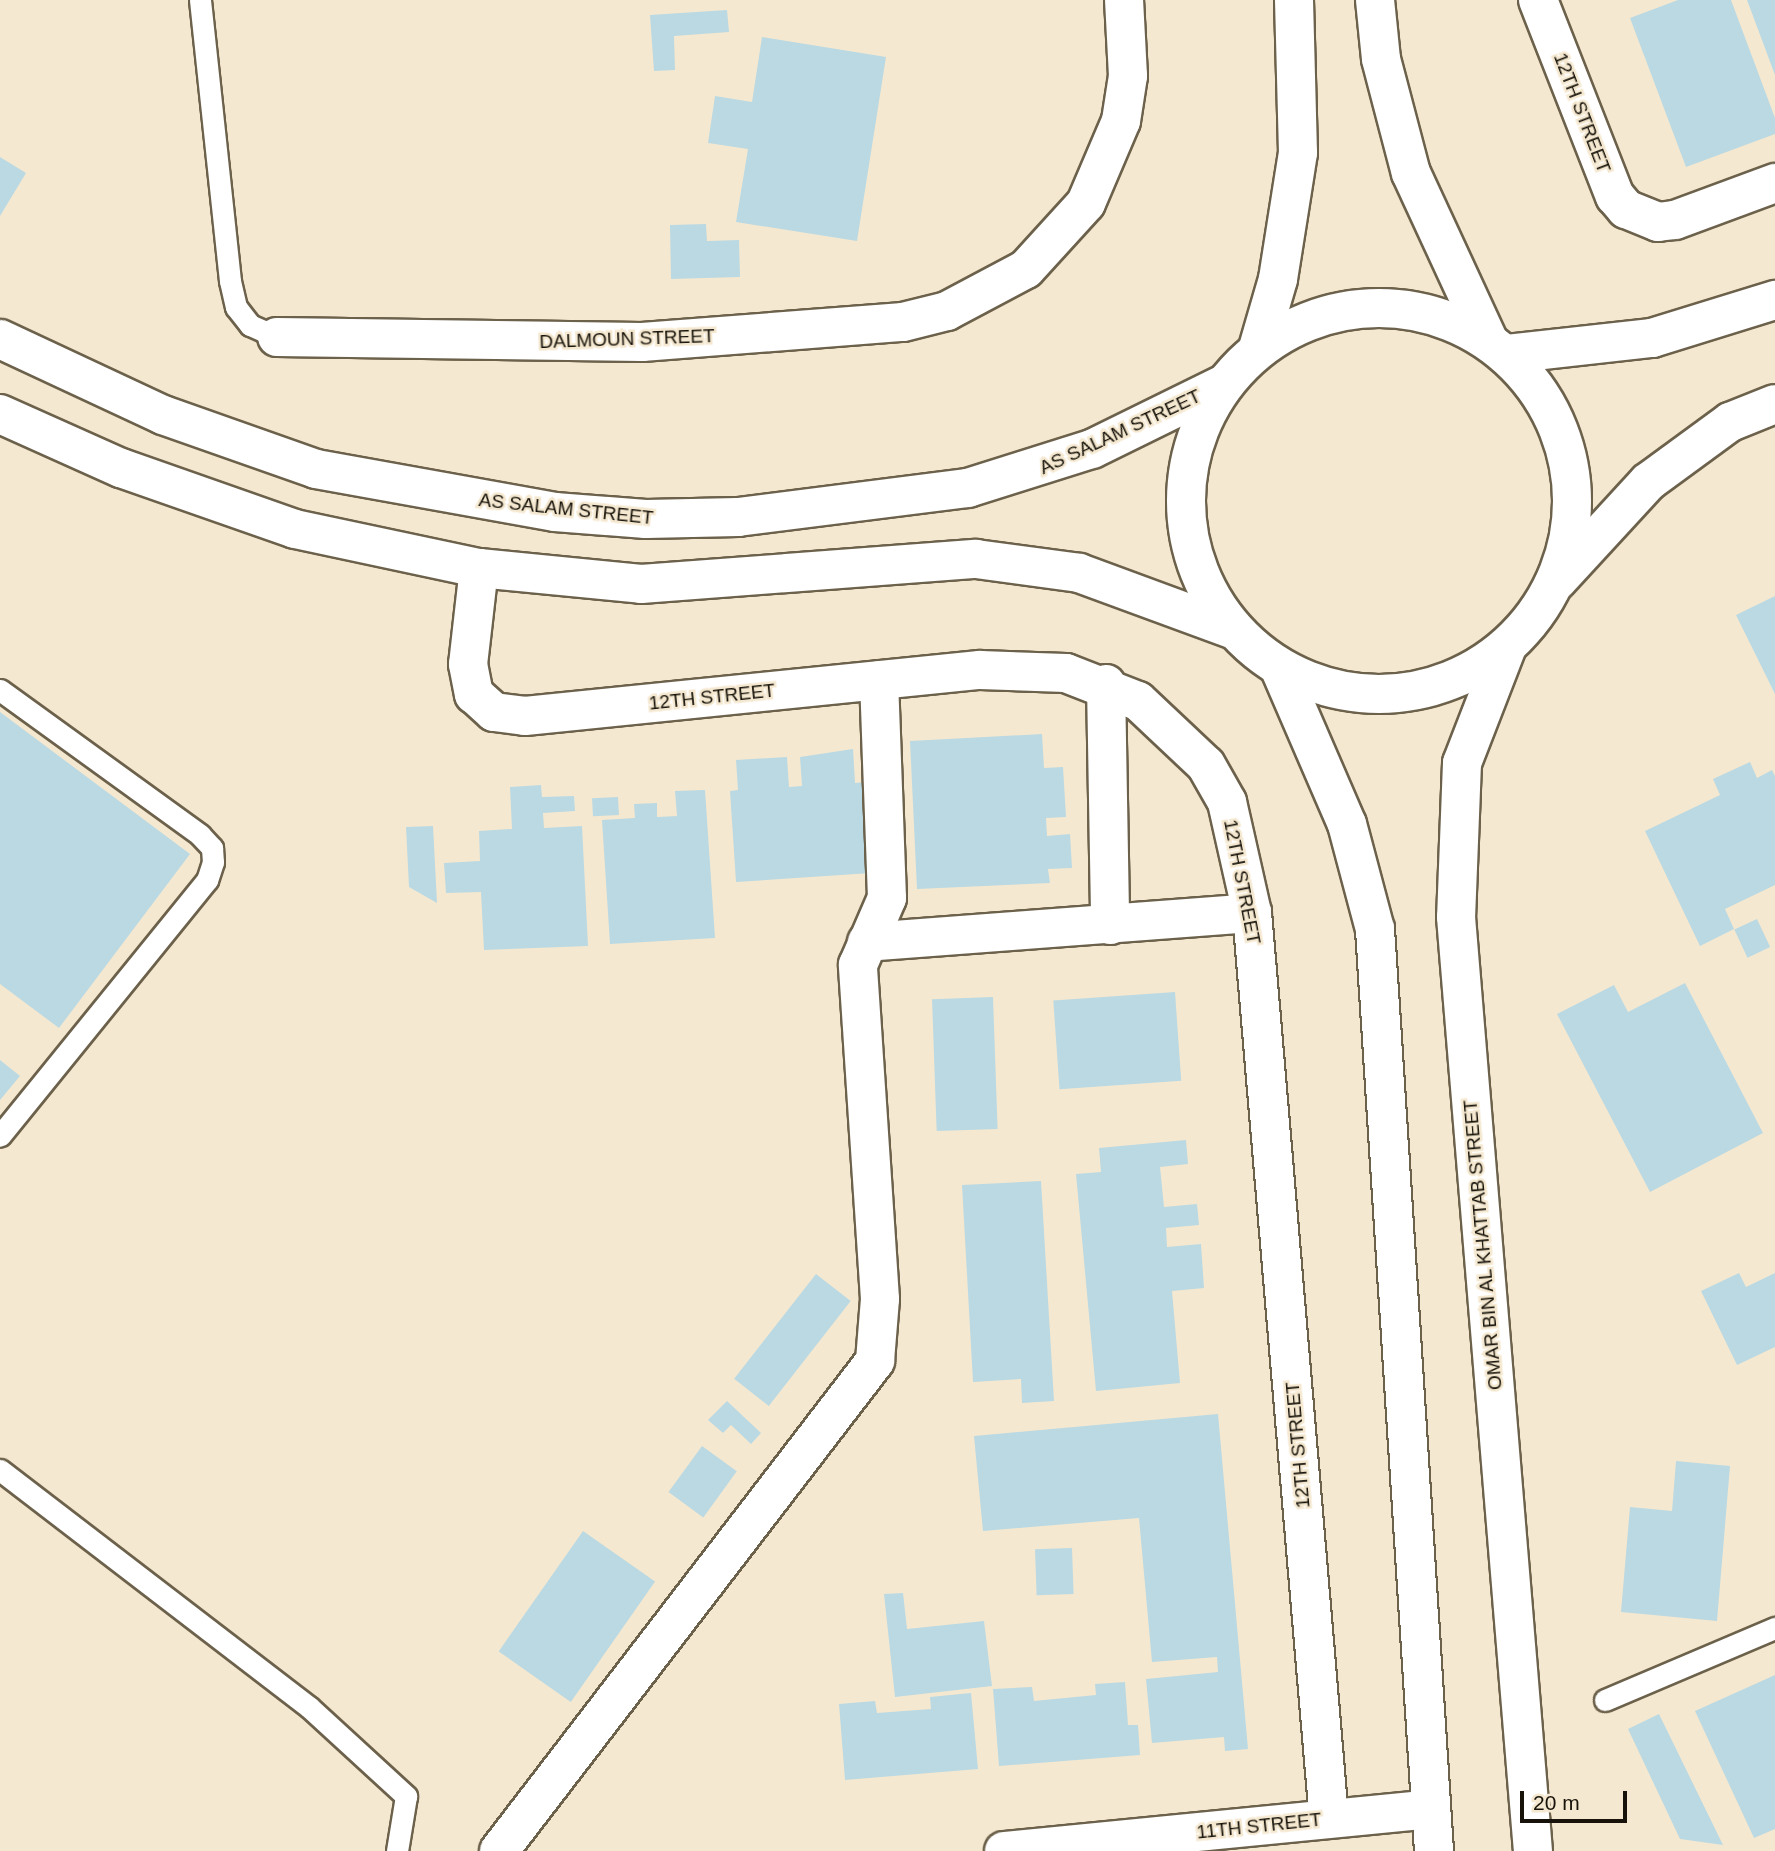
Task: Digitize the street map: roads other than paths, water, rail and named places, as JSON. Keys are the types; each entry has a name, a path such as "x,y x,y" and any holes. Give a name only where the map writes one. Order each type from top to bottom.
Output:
{"street":[{"name":"DALMOUN STREET","path":"277,337 642,342 903,322 947,311 1026,268 1086,203 1121,121 1128,76 1124,0"},
{"path":"1258,348 1278,279 1298,153 1294,0"},
{"path":"1375,0 1381,59 1411,173 1498,347 1540,391 1568,459 1572,533 1558,580"},
{"name":"12TH STREET","path":"1538,0 1615,196 1639,216 1675,220 1775,183"},
{"path":"1775,300 1653,338 1498,347 1433,314 1372,306 1312,318 1258,348 1222,385 1192,444 1184,509 1199,574 1234,630 1279,667 1324,687 1372,695 1420,690 1466,675 1507,647 1558,580 1648,482 1730,422 1775,404"},
{"name":"AS SALAM STREET","path":"0,339 163,415 316,470 542,510 646,519 738,517 968,488 1092,449 1222,385"},
{"path":"0,414 121,468 295,529 479,568 641,584 976,559 1079,573 1234,630"},
{"name":"12TH STREET","path":"479,568 468,664 474,694 495,712 525,716 880,680 1023,670 1106,684 1169,725 1206,765 1227,802 1252,913 1311,1831"},
{"name":"OMAR BIN AL KHATTAB STREET","path":"1507,647 1462,763 1456,917 1533,1851"},
{"path":"1279,667 1347,824 1375,929 1434,1851"},
{"path":"499,1851 875,1361 880,1298 859,987 867,942 887,898 880,680"},
{"path":"1106,684 1110,925"},
{"path":"867,942 1252,913"},
{"name":"11TH STREET","path":"1004,1851 1311,1831 1430,1809"}],"lane":[{"name":"DALMOUN STREET","path":"200,0 236,307 250,325 277,337"},
{"path":"0,690 200,835 212,848 213,862 207,880 0,1136"},
{"path":"0,1470 309,1707 406,1796 397,1851"},
{"path":"1605,1700 1775,1628"}]}
